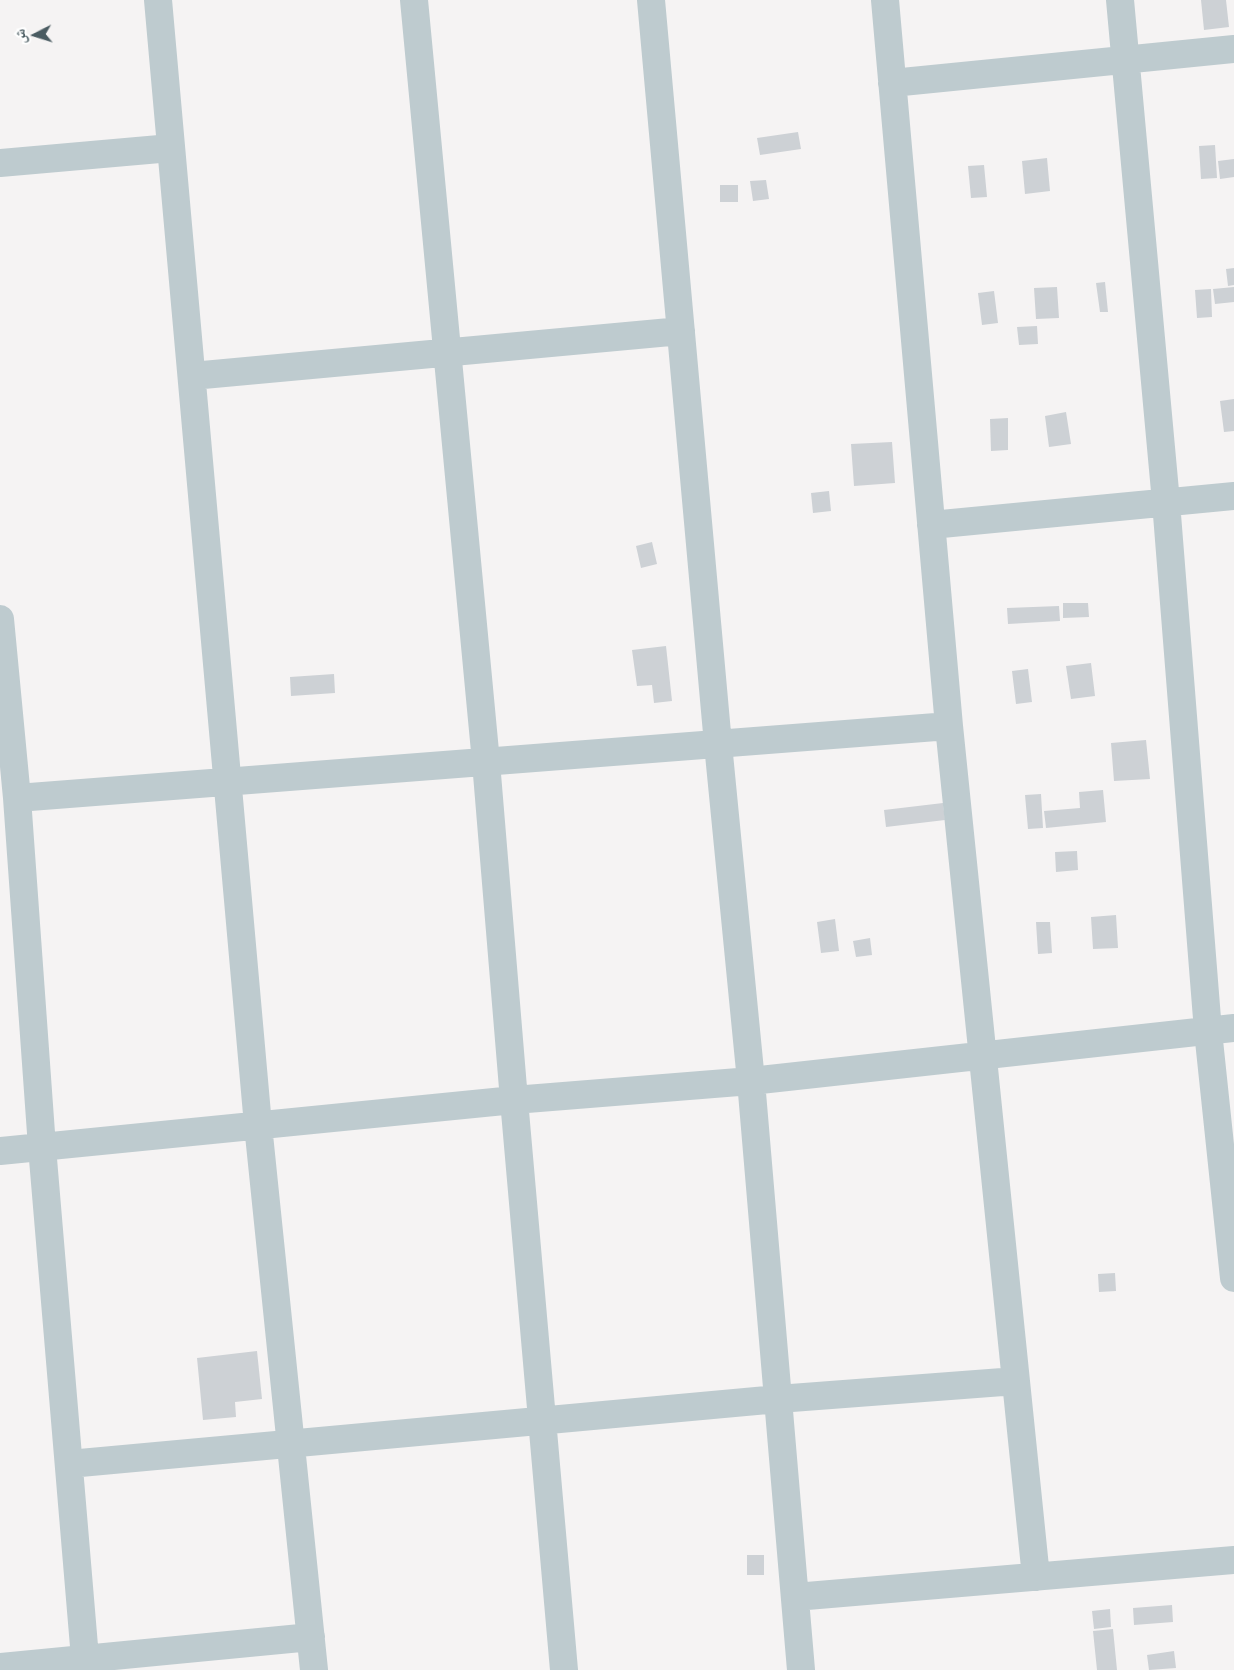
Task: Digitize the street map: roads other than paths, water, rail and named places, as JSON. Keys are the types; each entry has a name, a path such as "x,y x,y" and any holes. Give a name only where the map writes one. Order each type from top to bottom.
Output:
{"street":[{"path":"158,0 258,1125 314,1670"},
{"path":"414,0 486,762 564,1670"},
{"path":"651,0 718,744 751,1081 801,1670"},
{"path":"885,0 949,726 1036,1577"},
{"path":"1120,0 1166,502 1221,1029 1234,1278"},
{"path":"892,83 1234,49"},
{"path":"0,164 172,148"},
{"path":"192,376 681,331"},
{"path":"931,525 1234,496"},
{"path":"0,618 85,1658"},
{"path":"16,798 949,726"},
{"path":"0,1151 514,1100 751,1081 1221,1029"},
{"path":"69,1464 778,1399 1016,1381"},
{"path":"795,1597 1234,1560"},
{"path":"0,1667 311,1637"}]}
